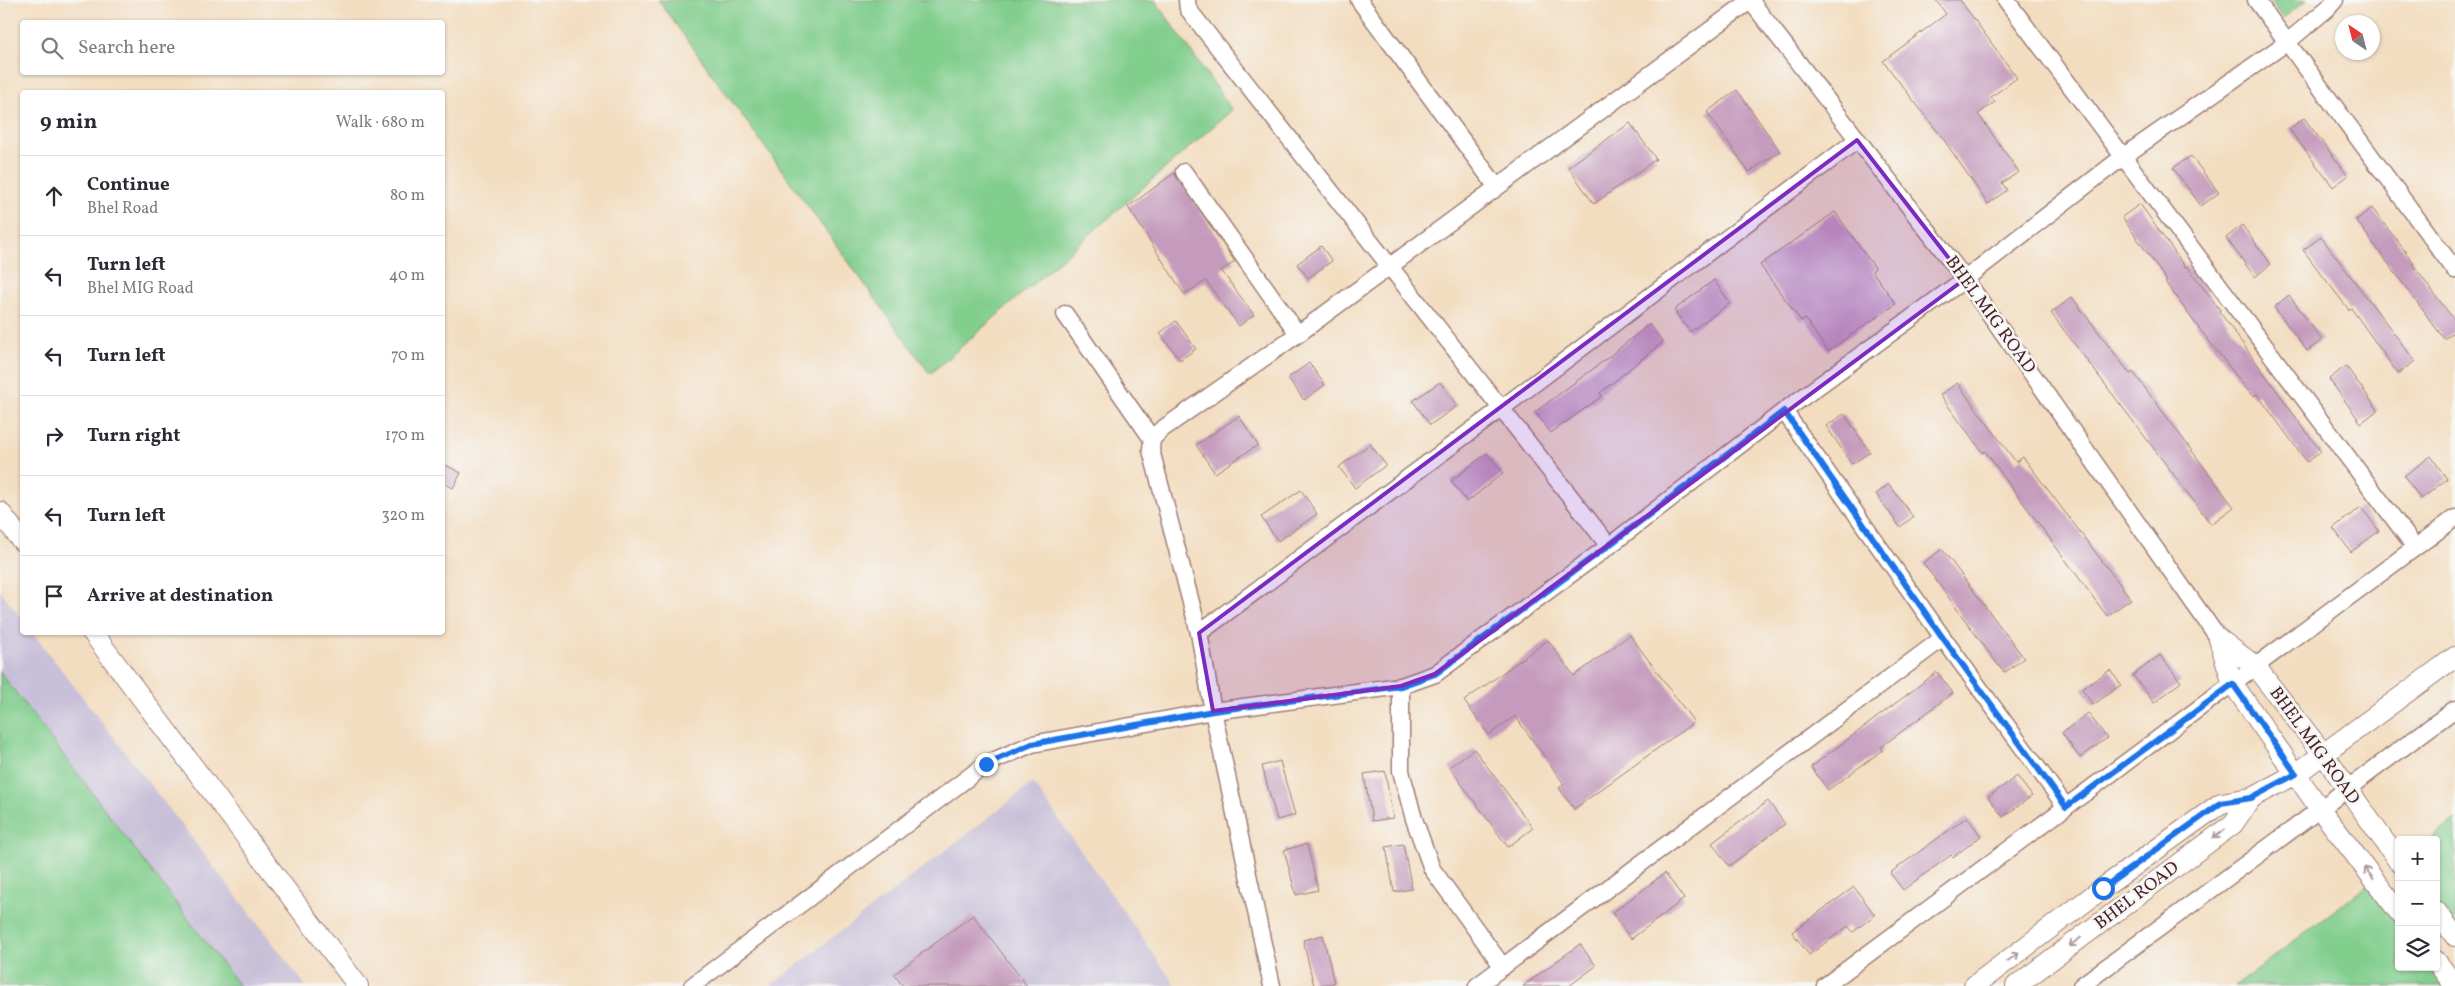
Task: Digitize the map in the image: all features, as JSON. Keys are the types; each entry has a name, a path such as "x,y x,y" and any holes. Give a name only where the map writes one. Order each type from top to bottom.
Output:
{"street":[{"path":"1186,0 1188,9 1389,267 1502,408 1608,546"},
{"path":"1359,0 1496,186"},
{"path":"1272,986 1213,711 1199,633 1151,450 1152,439 1161,430 1298,334 1496,186 1751,0"},
{"name":"BHEL MIG ROAD","path":"1751,0 1965,278 2219,639 2233,684 2320,809 2395,907"},
{"path":"2006,0 2416,547"},
{"path":"2256,0 2455,270"},
{"path":"692,986 986,764 1032,744 1213,711 1401,686 1435,674 1608,546 1784,411 1965,278 2124,156 2286,43 2334,0"},
{"path":"1199,633 1502,408 1857,140"},
{"path":"1184,172 1298,334"},
{"path":"1065,314 1152,439"},
{"path":"1784,411 1943,638 2066,807"},
{"path":"0,512 20,538"},
{"path":"1825,986 2455,518"},
{"path":"94,635 358,986"},
{"path":"1477,986 1943,638"},
{"name":"BHEL MIG ROAD","path":"2219,639 2255,666 2324,755 2346,790 2395,857"},
{"name":"BHEL ROAD","path":"1974,986 2103,888 2221,803 2251,798 2296,774 2455,657"},
{"path":"1401,686 1402,771 1414,819 1432,869 1503,967"},
{"path":"2081,986 2455,709"},
{"name":"BHEL ROAD","path":"2016,986 2234,824 2251,798"},
{"path":"2440,916 2455,936"},
{"path":"2440,966 2455,986"}],"highlighted area":[{"path":"1857,140 1965,279 1435,674 1401,686 1213,711 1199,633"}],"shaded area":[{"path":"0,590 20,616 20,635 35,635 306,986 0,986"},
{"path":"1033,783 1176,986 770,986"}],"green space":[{"path":"658,0 1155,0 1232,110 930,374"},
{"path":"2271,0 2307,0 2283,18"},
{"path":"0,672 239,986 0,986"},
{"path":"2455,820 2455,936 2440,916 2440,836 2435,836"},
{"path":"2369,884 2395,919 2395,971 2434,971 2445,986 2235,986"}],"building":[{"path":"1936,0 1960,0 2017,78 1991,97 1995,102 1978,114 2019,172 2002,183 2007,190 1988,204 1944,140 1883,61 1946,14"},
{"path":"1737,90 1780,151 1749,172 1707,112"},
{"path":"2304,118 2348,176 2333,187 2289,129"},
{"path":"1630,123 1656,159 1594,204 1568,167"},
{"path":"2191,156 2219,193 2201,206 2173,168"},
{"path":"1174,173 1235,262 1221,270 1254,315 1239,326 1206,281 1184,294 1128,207"},
{"path":"2140,204 2185,267 2187,266 2220,310 2321,452 2307,462 2257,394 2253,397 2198,327 2165,282 2167,281 2122,217"},
{"path":"2372,208 2455,321 2455,331 2444,339 2356,220"},
{"path":"1835,212 1875,268 1872,271 1896,304 1828,351 1805,319 1801,321 1760,265"},
{"path":"2242,225 2271,264 2255,277 2226,238"},
{"path":"2321,237 2415,361 2398,374 2351,308 2349,310 2303,250"},
{"path":"1321,246 1332,261 1308,278 1297,264"},
{"path":"1714,280 1730,303 1690,332 1674,310"},
{"path":"2289,295 2322,340 2307,351 2274,307"},
{"path":"2072,297 2130,374 2133,372 2234,507 2211,524 2051,313"},
{"path":"1176,321 1196,349 1180,360 1160,333"},
{"path":"1649,324 1663,342 1600,393 1602,396 1551,433 1535,412 1605,360"},
{"path":"1309,363 1325,385 1304,400 1288,378"},
{"path":"2346,366 2378,410 2361,423 2329,379"},
{"path":"1440,382 1457,406 1430,425 1413,401"},
{"path":"1957,383 2016,462 2023,457 2131,599 2107,616 1985,451 1983,453 1940,395"},
{"path":"1844,414 1870,452 1852,464 1826,426"},
{"path":"1239,416 1258,445 1215,473 1196,445"},
{"path":"1370,444 1386,465 1355,488 1339,467"},
{"path":"1487,453 1503,473 1467,502 1451,481"},
{"path":"2431,456 2447,479 2421,499 2404,476"},
{"path":"445,465 461,473 453,488 445,484"},
{"path":"1889,484 1913,517 1900,527 1876,494"},
{"path":"1301,490 1317,514 1278,541 1261,517"},
{"path":"2361,507 2379,531 2351,552 2333,528"},
{"path":"1942,549 2024,658 2004,673 1923,563"},
{"path":"1630,635 1694,722 1574,809 1559,788 1564,784 1515,716 1489,735 1464,701 1548,640 1574,676"},
{"path":"2160,655 2181,682 2154,703 2133,675"},
{"path":"2110,670 2121,685 2093,705 2082,689"},
{"path":"1937,672 1953,693 1881,747 1883,750 1828,790 1811,767"},
{"path":"2088,713 2107,738 2080,758 2062,733"},
{"path":"1474,749 1533,828 1508,847 1449,767"},
{"path":"1280,761 1295,815 1277,820 1262,766"},
{"path":"1385,771 1393,818 1372,821 1364,774"},
{"path":"2017,776 2032,796 2003,817 1988,797"},
{"path":"1768,801 1785,824 1729,866 1712,843"},
{"path":"1967,817 1981,836 1903,890 1890,873"},
{"path":"1307,844 1318,890 1296,895 1284,850"},
{"path":"1403,844 1412,889 1394,892 1386,847"},
{"path":"1665,873 1684,899 1631,939 1612,913"},
{"path":"1854,887 1875,915 1853,932 1848,926 1809,955 1792,932"},
{"path":"973,915 1027,986 903,986 894,974"},
{"path":"1323,935 1334,983 1314,986 1303,940"},
{"path":"1580,944 1596,966 1569,986 1523,986"}],"route":[{"path":"986,764 1032,744 1213,711 1401,686 1435,674 1608,546 1784,411 1943,638 2066,807 2233,684 2296,774 2251,798 2221,803 2103,888"}]}
